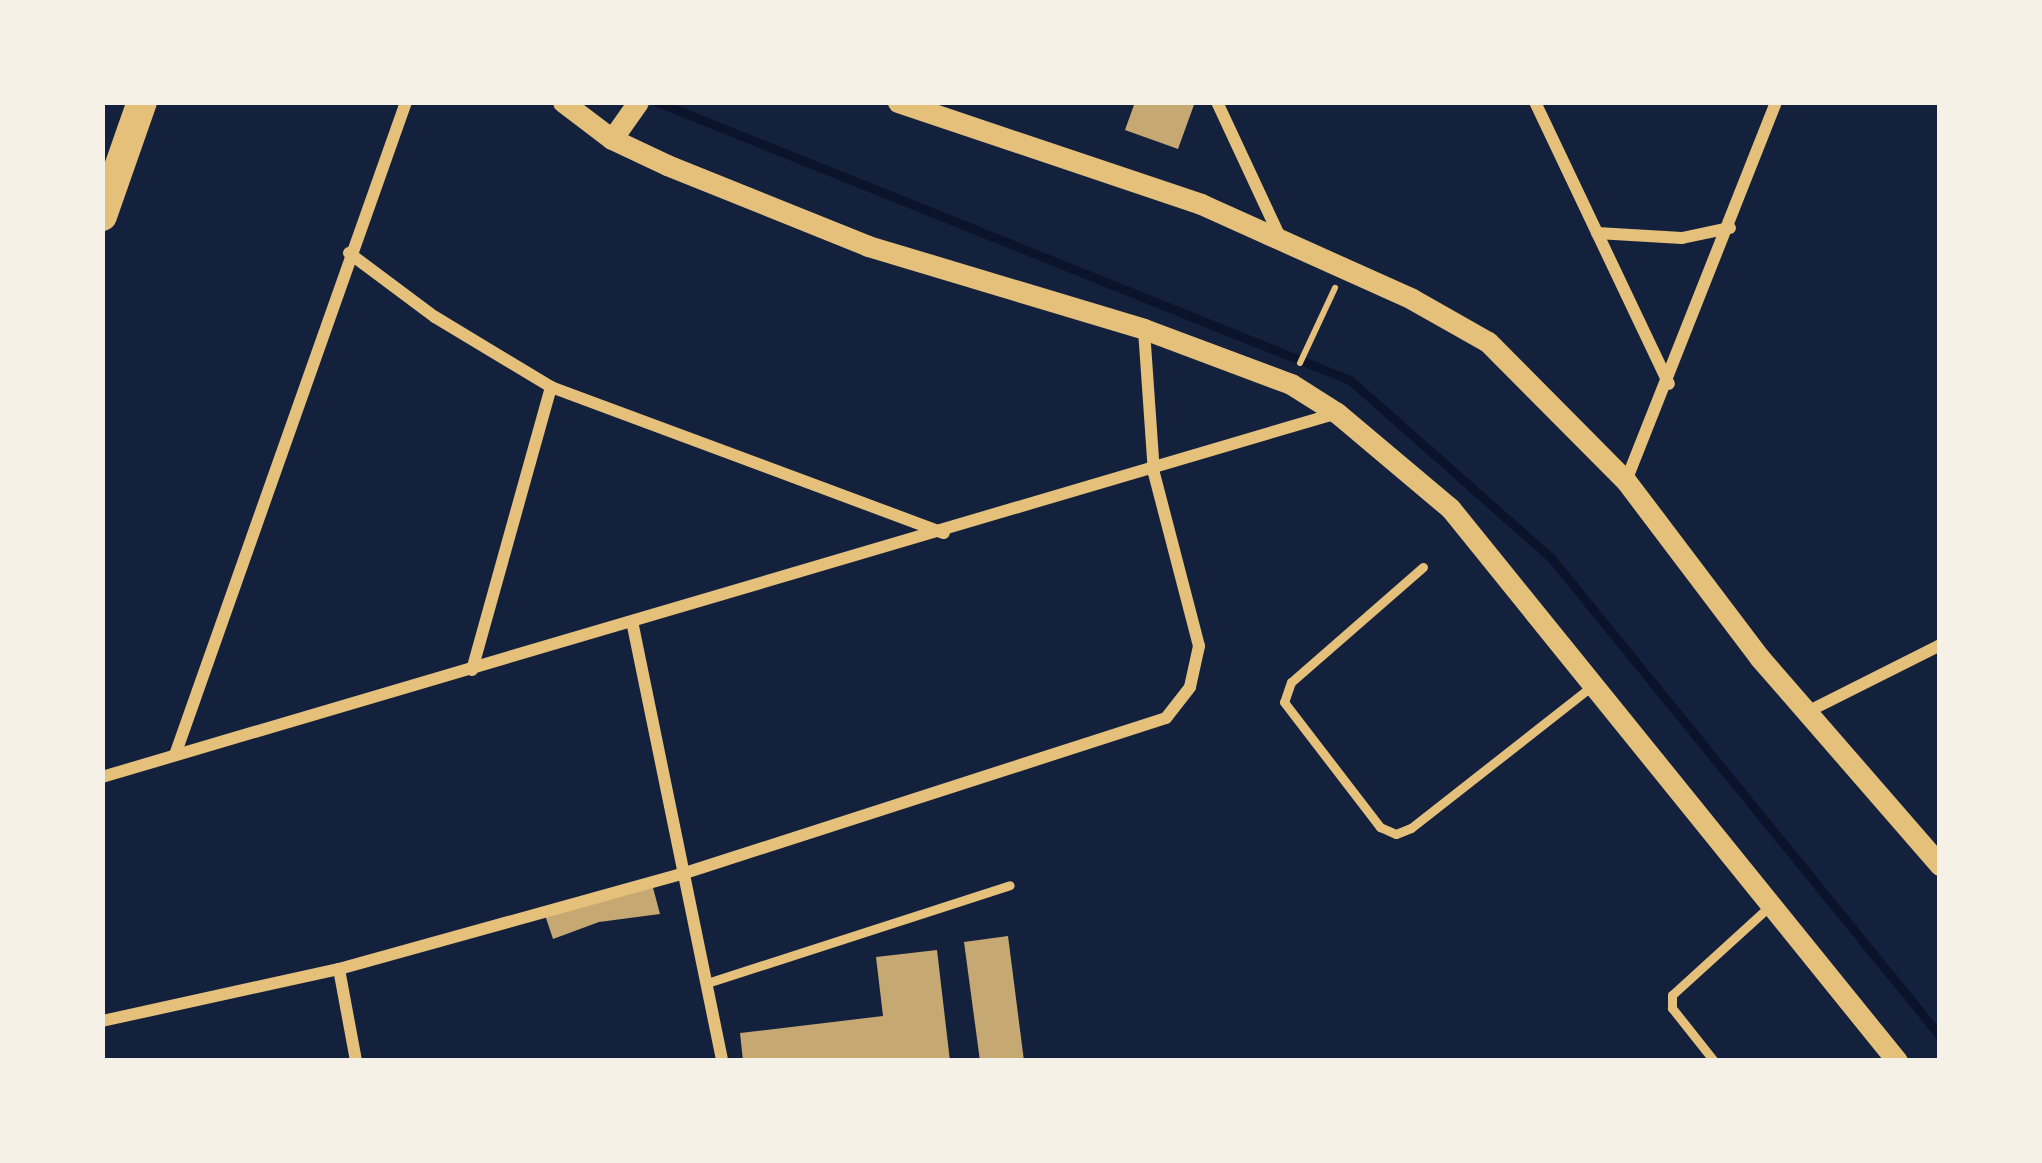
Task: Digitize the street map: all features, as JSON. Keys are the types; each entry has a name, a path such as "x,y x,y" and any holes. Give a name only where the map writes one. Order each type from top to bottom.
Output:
{"main road":[{"path":"102,216 142,102"}],"street":[{"path":"175,755 406,102"},
{"path":"563,102 612,139 868,246 1144,329 1291,384 1337,413 1398,459 1450,508 1897,1061"},
{"path":"612,139 638,102"},
{"path":"898,102 1280,237 1488,342 1626,481 1807,712 1940,866"},
{"path":"1217,102 1280,237"},
{"path":"1535,102 1669,384"},
{"path":"1626,481 1669,384 1776,102"},
{"path":"1597,233 1682,238 1730,228"},
{"path":"349,253 551,387 945,533"},
{"path":"102,1021 339,969 685,873 1166,718 1190,686 1199,646 1154,472 1144,329"},
{"path":"472,670 551,387"},
{"path":"102,777 633,626 1337,413"},
{"path":"633,626 722,1061"},
{"path":"1807,712 1940,645"},
{"path":"339,969 356,1061"}],"lane":[{"path":"1423,567 1292,682 1284,702 1381,827 1411,828 1593,685"},
{"path":"707,983 1010,885"},
{"path":"1714,1061 1672,1008 1672,995 1772,904"}],"path":[{"path":"1299,364 1324,312"}],"building":[{"path":"1135,102 1195,102 1178,149 1125,130"},
{"path":"652,884 660,914 599,922 553,939 545,915"},
{"path":"1008,936 1024,1061 980,1061 964,942"},
{"path":"937,950 950,1061 743,1061 740,1033 883,1016 876,957"}],"waterway":[{"path":"657,102 1350,380 1552,559 1940,1036"}]}
